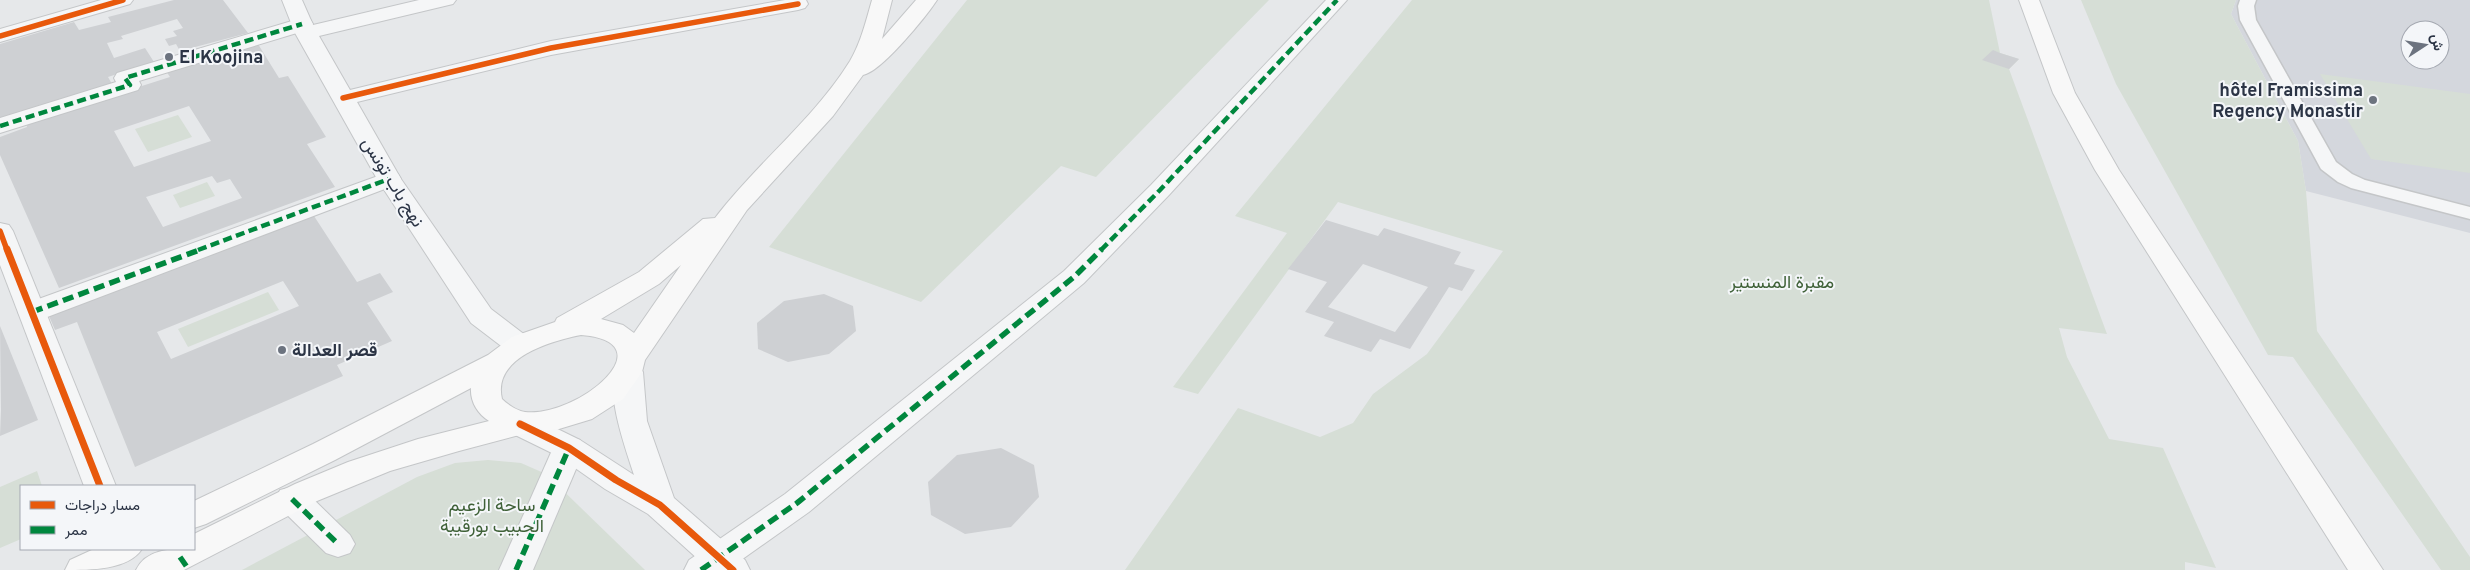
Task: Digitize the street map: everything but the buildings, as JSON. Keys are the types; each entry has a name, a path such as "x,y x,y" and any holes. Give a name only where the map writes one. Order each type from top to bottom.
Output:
{"main road":[{"path":"849,80 865,54 876,26 882,0"},
{"path":"174,566 292,499 358,471 419,449 520,424 558,418 594,405 620,383 630,365 739,204 849,80 890,43 927,0"},
{"path":"2029,0 2064,93 2107,170 2366,570"},
{"path":"195,514 601,307 649,278 739,204"},
{"path":"558,329 581,326 602,328 618,334 628,345 630,365"},
{"path":"508,354 487,379 485,396 493,410 520,424"},
{"path":"82,570 123,550"}],"street":[{"path":"0,36 123,0"},
{"name":"نهج باب تونس","path":"292,0 304,28 389,179 508,354"},
{"path":"0,126 130,85 125,78 304,28 446,0"},
{"path":"520,424 569,448 616,480 660,505 717,566 797,504 1074,277 1160,190 1337,0"},
{"path":"344,98 551,48 798,4"},
{"path":"32,312 389,179"},
{"path":"0,231 100,485"},
{"path":"630,365 632,421 660,505"},
{"path":"516,570 569,448"},
{"path":"292,499 338,544"}],"lane":[{"path":"2248,0 2246,6 2248,20 2328,164 2345,178 2358,184 2470,213"}],"shaded area":[{"name":"hôtel Framissima Regency Monastir","path":"2236,0 2470,0 2470,233 2306,191 2298,141 2231,14"}],"green space":[{"path":"967,0 1269,0 1096,177 1061,166 921,302 769,247"},
{"name":"مقبرة المنستير","path":"1412,0 1989,0 2000,53 2019,59 2009,69 2107,334 2059,328 2067,357 2109,439 2163,448 2216,568 2185,562 2185,570 1125,570 1238,408 1320,437 1353,423 1373,394 1427,354 1503,251 1338,202 1198,394 1173,387 1287,233 1235,216"},
{"path":"2081,0 2236,0 2231,14 2298,141 2306,191 2317,331 2470,557 2470,570 2441,570 2293,357 2268,355 2116,84"},
{"path":"2320,74 2470,94 2470,173 2371,159"},
{"path":"178,115 192,137 148,152 135,129"},
{"path":"207,182 215,196 180,208 173,195"},
{"path":"268,292 279,310 188,347 178,329"},
{"name":"ساحة الزعيم الحبيب بورقيبة","path":"488,460 521,463 546,474 645,570 242,570 417,477 455,463"},
{"path":"37,471 42,485 20,485 20,539 0,548 0,487"}],"marked path":[{"path":"701,570 797,503 1074,277 1160,190 1337,0"},
{"path":"0,126 130,85 125,78 302,24"},
{"path":"32,312 389,179"},
{"path":"516,570 569,448"},
{"path":"292,499 338,544"},
{"path":"180,557 189,570"}],"cycle path":[{"path":"0,36 123,0"},
{"path":"343,98 551,48 798,4"},
{"path":"0,231 100,485"},
{"path":"520,424 569,448 616,480 660,505 733,570"}],"place":[{"name":"El Koojina","path":"169,57"},
{"name":"hôtel Framissima Regency Monastir","path":"2373,100"},
{"name":"قصر العدالة","path":"282,350"}]}
